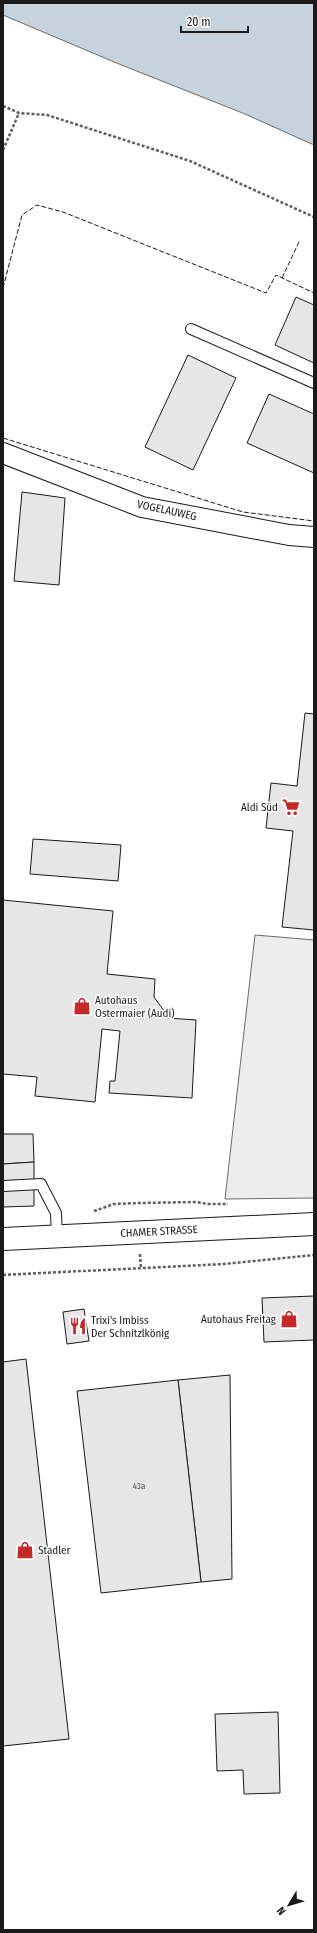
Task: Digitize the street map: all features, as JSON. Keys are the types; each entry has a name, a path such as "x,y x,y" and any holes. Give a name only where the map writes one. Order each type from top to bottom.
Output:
{"main road":[{"name":"CHAMER STRASSE","path":"3,1239 314,1224"}],"street":[{"name":"VOGELAUWEG","path":"3,453 142,507 288,535 314,537"}],"lane":[{"path":"191,328 314,383"},
{"path":"3,1186 41,1184 56,1213 57,1237"}],"path":[{"path":"3,106 19,113 47,115 190,161 314,217"},
{"path":"3,150 19,113"},
{"path":"90,1212 114,1204 196,1202 208,1204 232,1204"},
{"path":"3,1275 224,1264 314,1255"}],"shaded area":[{"path":"3,3 314,3 314,145 245,114 119,64 3,15"},
{"path":"255,935 314,940 314,1198 225,1199"}],"building":[{"path":"296,297 314,305 314,363 275,345"},
{"path":"188,355 236,378 193,470 145,447"},
{"path":"269,394 314,414 314,473 247,443"},
{"path":"22,492 65,498 59,585 14,581"},
{"name":"Aldi Süd","path":"305,713 314,714 314,930 282,927 293,831 266,828 271,783 297,786"},
{"path":"33,839 121,845 118,881 30,874"},
{"name":"Autohaus Ostermaier (Audi)","path":"3,900 113,911 107,974 155,979 154,997 167,1015 167,1018 196,1020 192,1098 109,1093 110,1081 115,1081 120,1031 102,1029 95,1102 35,1096 37,1077 3,1074"},
{"path":"3,1134 33,1134 34,1162 3,1164"},
{"path":"34,1162 34,1206 3,1207 3,1164"},
{"name":"Autohaus Freitag","path":"314,1296 314,1340 264,1342 262,1298"},
{"path":"84,1309 89,1341 67,1344 63,1312"},
{"name":"Stadler","path":"26,1359 69,1739 3,1746 3,1362"},
{"path":"230,1375 232,1579 201,1582 178,1380"},
{"path":"178,1380 201,1582 101,1593 77,1391"},
{"path":"278,1712 280,1793 244,1794 243,1770 217,1771 215,1714"}],"fence":[{"path":"3,288 22,215 37,205 63,212 266,293 276,275 314,293"},
{"path":"282,278 299,242"},
{"path":"3,438 243,512 314,521"}],"place":[{"name":"Aldi Süd","path":"291,807"},
{"name":"Autohaus Ostermaier (Audi)","path":"82,1006"},
{"name":"Autohaus Freitag","path":"289,1319"},
{"name":"Trixi's Imbiss Der Schnitzlkönig","path":"78,1326"},
{"name":"Stadler","path":"25,1550"}]}
